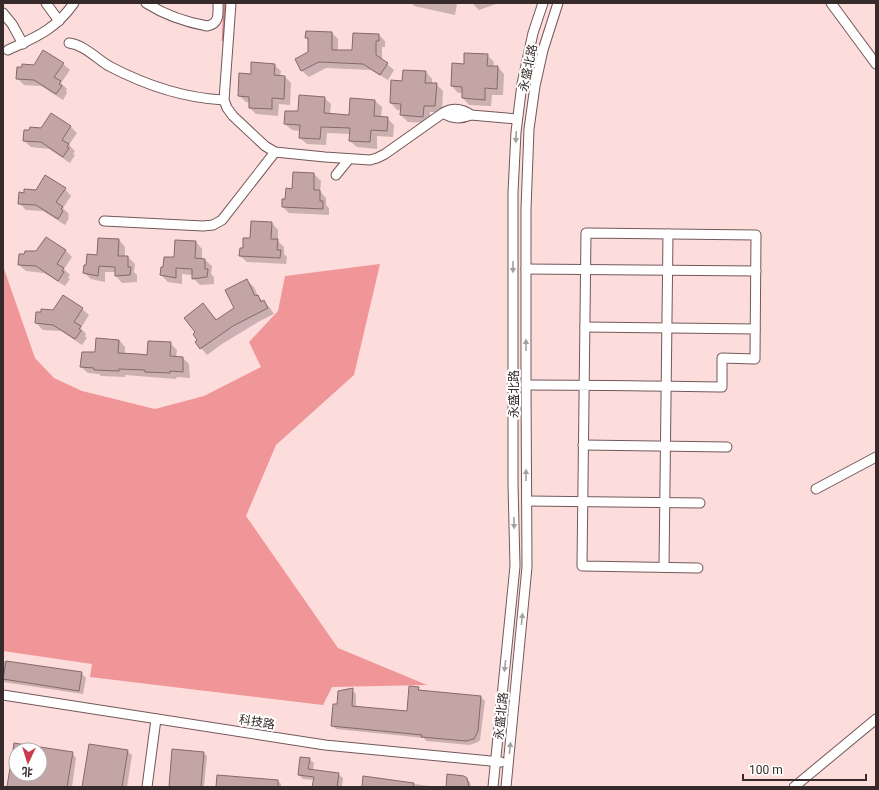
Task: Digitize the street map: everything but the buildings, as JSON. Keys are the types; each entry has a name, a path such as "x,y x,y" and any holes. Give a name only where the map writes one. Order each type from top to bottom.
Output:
{"street":[{"path":"46,3 59,21"},
{"path":"8,50 42,35 59,21 74,3"},
{"path":"146,3 174,18 208,26 216,22 218,17 218,3"},
{"path":"231,3 224,100 227,108 233,116 265,146 276,152 370,160 381,156 443,113 449,117 465,118 471,115 517,120"},
{"name":"永盛北路","path":"493,787 515,566 513,484 513,192 517,120 522,84 533,33 543,3"},
{"name":"永盛北路","path":"506,787 527,567 526,268 527,164 529,129 535,86 543,50 558,3"},
{"path":"831,3 876,64"},
{"path":"3,13 12,24 23,44"},
{"path":"69,43 81,47 108,65 145,83 182,94 224,100"},
{"path":"104,221 203,226 213,225 222,220 276,152"},
{"path":"336,175 349,159"},
{"path":"526,384 584,385 666,386 722,387 722,358 755,358 756,236 586,233 585,269 585,327 584,385 583,445 582,566 698,568"},
{"path":"664,567 668,234"},
{"path":"526,268 756,271"},
{"path":"585,327 755,329"},
{"path":"583,445 727,447"},
{"path":"816,489 876,457"},
{"path":"527,501 700,503"},
{"name":"科技路","path":"3,695 325,745 508,763"},
{"path":"147,787 156,719"},
{"path":"794,787 876,720"}],"shaded area":[{"path":"380,264 354,375 276,445 246,516 338,648 427,685 332,687 323,705 90,677 92,664 3,651 3,266 35,358 54,378 82,391 155,409 204,396 261,367 249,342 278,311 285,276"}],"waterway":[{"path":"223,40 225,3"}]}
